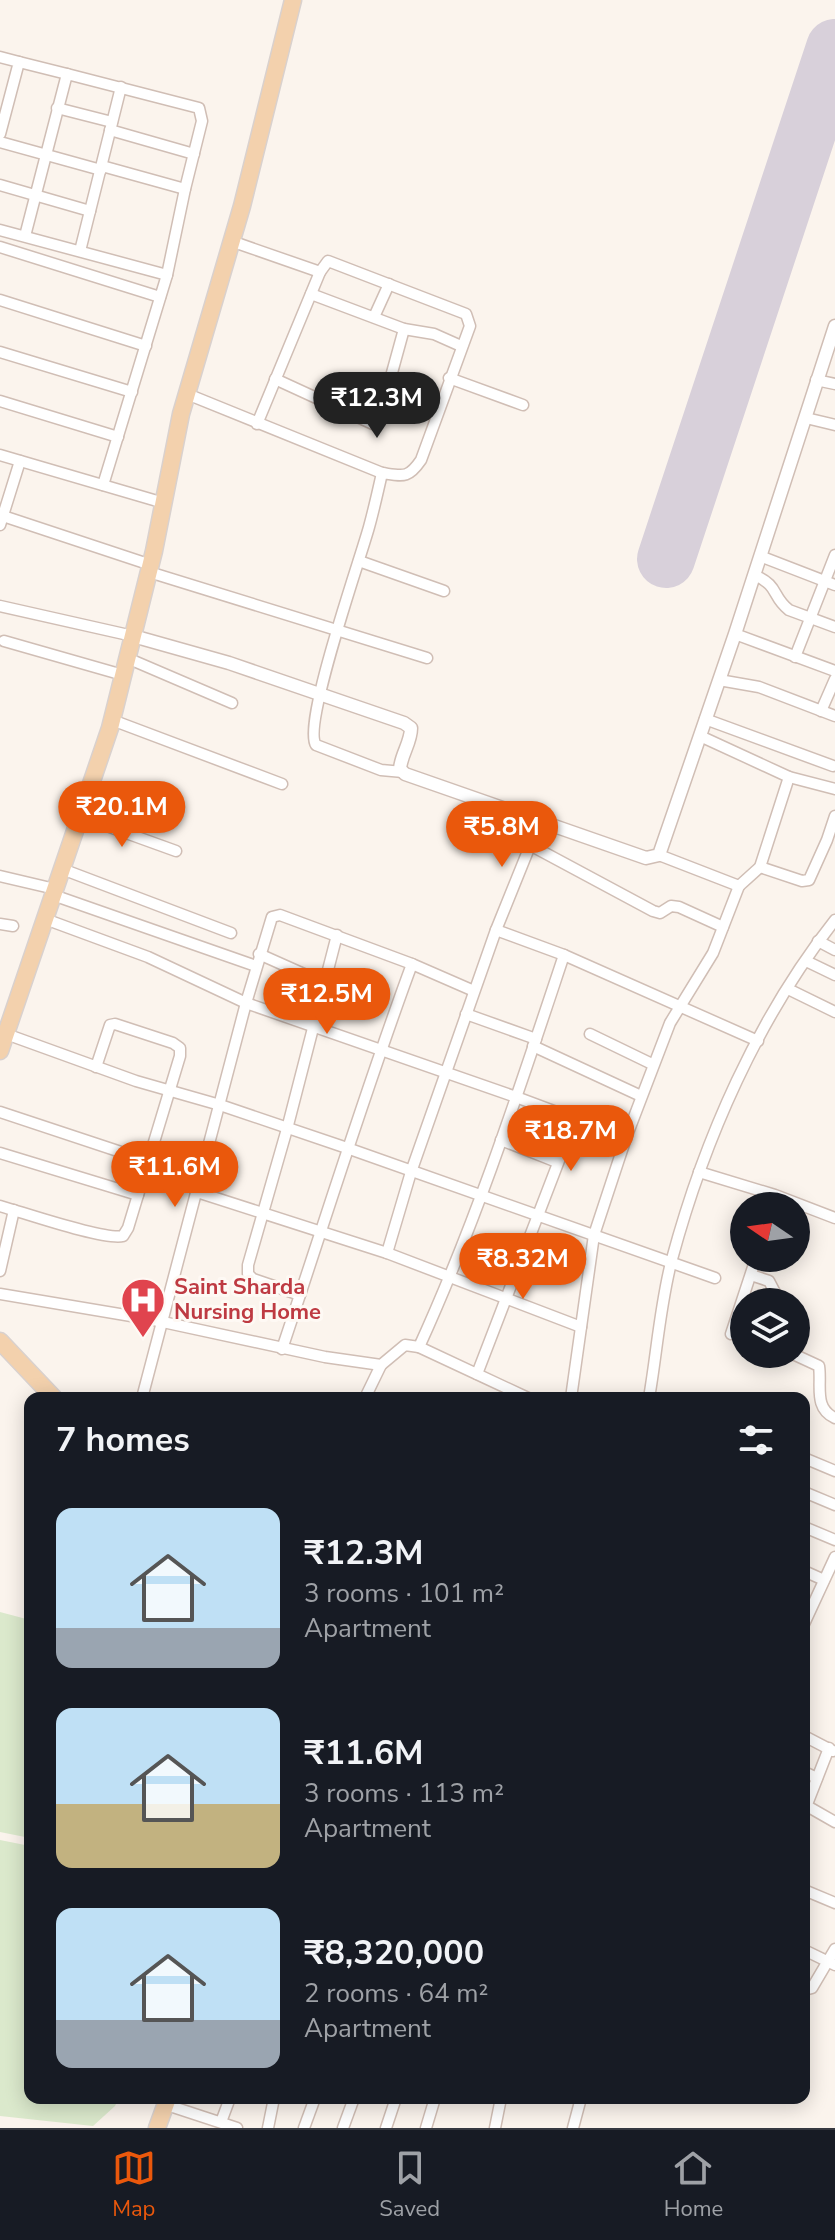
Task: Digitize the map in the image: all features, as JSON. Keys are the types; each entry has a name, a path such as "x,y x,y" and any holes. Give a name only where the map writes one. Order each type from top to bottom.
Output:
{"main road":[{"path":"0,1051 112,720 150,568 187,394 231,241 293,0"},
{"path":"0,1341 48,1392"},
{"path":"157,2128 166,2104"}],"street":[{"path":"0,57 199,108 202,121 167,275 103,485"},
{"path":"0,134 19,62"},
{"path":"25,236 67,74"},
{"path":"80,251 121,87"},
{"path":"57,108 194,154"},
{"path":"0,142 45,156 185,189"},
{"path":"0,185 90,211"},
{"path":"0,225 25,236 167,275"},
{"path":"231,241 320,272"},
{"path":"0,247 160,297"},
{"path":"187,394 257,424 382,473 403,476 412,473 421,460 470,326 466,314 328,261 320,272 257,424"},
{"path":"374,317 389,284"},
{"path":"311,294 404,329 434,334 461,346"},
{"path":"0,300 146,346"},
{"path":"659,855 735,634 816,380 832,344 835,326"},
{"path":"275,379 373,424 379,420 404,329"},
{"path":"0,352 132,392"},
{"path":"449,378 523,405"},
{"path":"816,380 835,384"},
{"path":"0,401 118,437"},
{"path":"806,418 835,425"},
{"path":"0,455 164,503"},
{"path":"20,461 1,520 427,658"},
{"path":"382,473 320,693 313,744 381,770 403,772 646,858 659,855 739,886"},
{"path":"795,657 810,619 830,583 835,555"},
{"path":"760,556 830,583"},
{"path":"359,561 444,591"},
{"path":"754,575 771,583 783,606 835,627"},
{"path":"0,606 133,636 320,693 404,723 411,728 411,736 401,762 403,772"},
{"path":"735,634 835,671"},
{"path":"4,641 125,667 232,703"},
{"path":"821,711 835,679"},
{"path":"719,680 759,687 835,716"},
{"path":"705,719 833,766"},
{"path":"112,720 282,784"},
{"path":"700,736 789,777 835,789"},
{"path":"572,1392 594,1235 652,1064 680,1005 713,953 739,886 760,867 789,777"},
{"path":"79,816 176,851"},
{"path":"760,867 808,881 835,816"},
{"path":"387,1253 411,1172 448,1074 474,991 540,821"},
{"path":"530,845 653,911 660,913 671,906 679,907 723,927"},
{"path":"62,869 231,933"},
{"path":"0,876 54,892 256,966"},
{"path":"144,1392 259,954 272,917 280,915 337,935 474,991"},
{"path":"45,919 148,957 246,1003 626,1138"},
{"path":"650,1392 671,1263 699,1172 744,1066 788,989 835,920"},
{"path":"0,924 13,926"},
{"path":"496,930 564,955 758,1041"},
{"path":"300,1295 258,1282 248,1274 248,1265 337,935"},
{"path":"818,941 835,950"},
{"path":"259,954 324,983"},
{"path":"419,1347 451,1277 564,955"},
{"path":"806,961 835,975"},
{"path":"282,1349 347,1148 412,964"},
{"path":"788,989 835,1012"},
{"path":"466,1014 534,1043 641,1096"},
{"path":"0,1206 123,1236 128,1228 180,1048 173,1043 110,1025 96,1067"},
{"path":"6,1034 169,1092 220,1105 347,1148 715,1278"},
{"path":"590,1034 652,1064"},
{"path":"0,1112 148,1161"},
{"path":"477,1374 575,1119"},
{"path":"501,1140 557,1162"},
{"path":"0,1153 138,1195"},
{"path":"699,1172 753,1192"},
{"path":"197,1192 387,1253 581,1327"},
{"path":"0,1271 14,1210"},
{"path":"810,1211 835,1218"},
{"path":"747,1288 752,1272"},
{"path":"751,1275 769,1281 773,1288"},
{"path":"0,1294 162,1322 282,1349 381,1365"},
{"path":"368,1392 381,1365 405,1345 419,1347 515,1392"},
{"path":"810,1362 819,1366 821,1401 827,1414 835,1418"},
{"path":"810,1461 835,1471"},
{"path":"810,1495 835,1505"},
{"path":"810,1530 835,1540"},
{"path":"810,1611 835,1557"},
{"path":"810,1574 824,1580"},
{"path":"810,1739 832,1750 810,1798"},
{"path":"810,1775 817,1778"},
{"path":"810,1811 835,1822"},
{"path":"810,1893 835,1903"},
{"path":"810,1988 831,1963 835,1949"},
{"path":"810,1953 831,1963"},
{"path":"175,2104 237,2128"},
{"path":"221,2122 228,2104"},
{"path":"268,2128 273,2104"},
{"path":"304,2128 313,2104"},
{"path":"343,2128 352,2104"},
{"path":"386,2128 394,2104"},
{"path":"426,2128 433,2104"},
{"path":"495,2128 500,2104"},
{"path":"573,2128 579,2104"}],"green space":[{"path":"0,1612 24,1618 24,1837 0,1832"},
{"path":"0,1840 24,1845 24,2104 116,2104 93,2126 0,2116"}],"runway":[{"path":"666,559 835,48"}],"place":[{"name":"Saint Sharda Nursing Home","path":"143,1339"}]}
